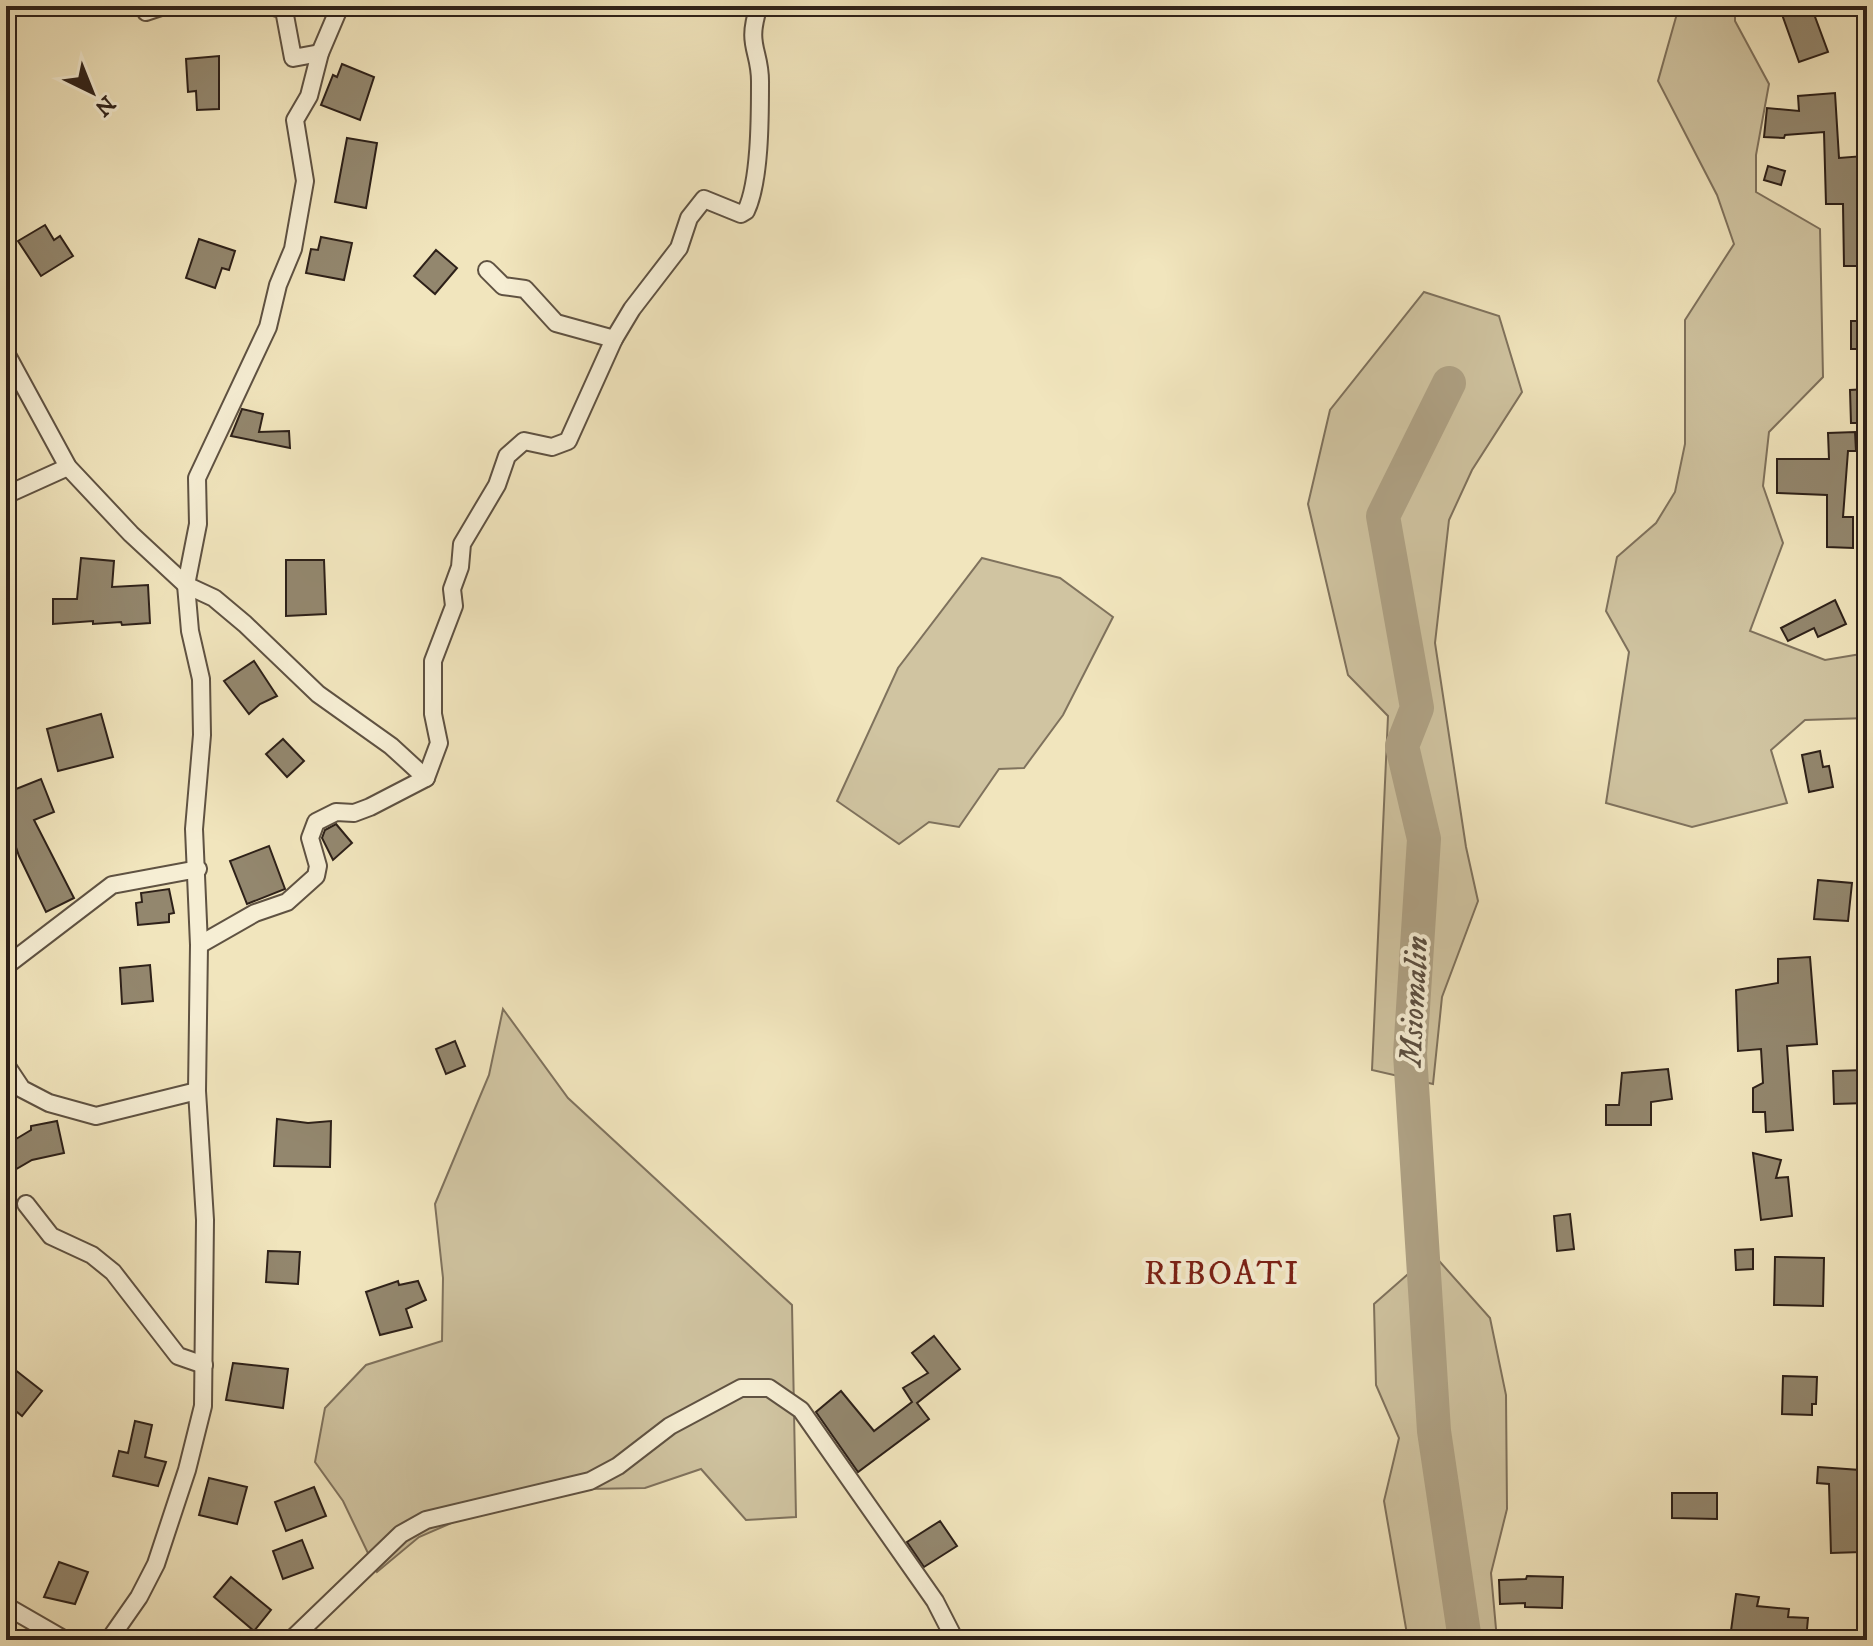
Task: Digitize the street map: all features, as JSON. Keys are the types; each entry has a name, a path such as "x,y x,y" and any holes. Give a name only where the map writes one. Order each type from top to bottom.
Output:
{"street":[{"path":"146,12 164,6"},
{"path":"270,6 284,10 293,58 320,53"},
{"path":"109,1640 139,1597 156,1564 177,1503 203,1406 205,1220 197,1091 199,945 194,829 202,735 201,679 190,631 186,585 198,524 197,478 268,327 278,285 293,249 305,181 295,120 309,96 320,53 340,6"},
{"path":"199,945 255,913 287,902 316,876 318,866 310,838 316,822 336,812 354,813 370,807 426,778 439,743 433,714 433,661 454,606 452,589 460,567 462,544 497,485 507,456 514,446 524,441 552,447 568,441 614,339 679,248 689,218 704,199 741,214 746,211 753,196 753,173 760,139 758,106 761,82 752,47 752,28 759,6"},
{"path":"487,270 503,286 525,289 556,323 614,339"},
{"path":"6,353 68,467 131,534 186,585 214,598 318,694 391,746 426,778"},
{"path":"6,495 68,467"},
{"path":"6,966 112,885 198,869"},
{"path":"6,1065 22,1089 49,1103 96,1116 197,1091"},
{"path":"26,1204 51,1236 92,1255 113,1272 178,1356 204,1365"},
{"path":"291,1640 401,1534 426,1520 590,1481 618,1466 670,1426 741,1388 769,1388 801,1410 935,1601 955,1640"},
{"path":"6,1606 65,1640"}],"shaded area":[{"path":"1683,6 1735,6 1735,21 1769,84 1756,155 1756,192 1820,229 1823,377 1769,432 1763,486 1783,543 1750,631 1825,660 1867,653 1867,718 1805,720 1771,750 1787,803 1692,827 1606,803 1629,652 1606,611 1617,557 1656,523 1675,492 1685,444 1685,320 1734,244 1717,195 1658,81 1678,10"},
{"path":"1424,292 1499,316 1522,392 1472,470 1449,520 1435,643 1466,847 1478,901 1442,997 1433,1084 1372,1070 1388,716 1348,675 1308,504 1330,410"},
{"path":"982,558 1060,578 1113,617 1063,715 1024,768 999,769 959,827 929,822 899,844 837,801 898,668"},
{"path":"503,1009 568,1098 792,1305 796,1517 746,1520 701,1469 645,1488 528,1490 419,1537 377,1572 343,1501 315,1462 325,1408 366,1365 442,1341 443,1278 435,1204 489,1075"},
{"path":"1432,1253 1490,1318 1506,1395 1507,1509 1491,1573 1497,1640 1408,1640 1384,1501 1399,1438 1376,1385 1374,1304"}],"building":[{"path":"1779,6 1811,6 1828,52 1799,62"},
{"path":"219,56 219,109 197,110 196,91 188,92 186,59"},
{"path":"342,64 374,77 360,120 321,105 333,75 337,77"},
{"path":"1835,93 1839,158 1864,156 1867,266 1844,266 1843,204 1826,204 1824,132 1785,135 1784,138 1764,137 1767,108 1799,111 1798,96"},
{"path":"347,138 377,143 366,208 335,202"},
{"path":"1768,166 1785,171 1781,185 1764,180"},
{"path":"45,225 54,240 60,236 73,256 41,276 18,241"},
{"path":"321,237 352,243 344,280 306,273 311,249 318,250"},
{"path":"199,239 235,251 229,270 222,268 215,288 186,278"},
{"path":"436,250 457,268 435,294 414,276"},
{"path":"1851,321 1867,321 1867,349 1851,349"},
{"path":"1867,389 1867,423 1851,423 1850,390"},
{"path":"242,409 263,414 259,432 289,431 290,448 231,436"},
{"path":"1855,432 1856,451 1848,451 1843,517 1853,517 1853,548 1827,547 1827,495 1777,493 1777,459 1829,459 1828,433"},
{"path":"81,558 114,561 112,587 148,585 150,623 93,624 93,621 53,624 53,599 77,599"},
{"path":"286,560 324,560 326,614 286,616"},
{"path":"1835,600 1846,624 1818,637 1814,628 1788,641 1781,628"},
{"path":"254,661 277,696 260,704 249,714 224,681"},
{"path":"101,714 113,757 58,771 47,729"},
{"path":"283,739 304,761 287,777 266,754"},
{"path":"1820,751 1823,767 1829,766 1833,787 1809,792 1802,755"},
{"path":"41,779 54,812 34,820 74,898 46,912 19,856 6,818 6,793"},
{"path":"336,824 352,843 333,860 322,838 325,830"},
{"path":"269,846 285,889 247,904 230,861"},
{"path":"1818,880 1852,883 1848,921 1814,919"},
{"path":"169,889 174,913 169,914 169,922 138,925 136,903 142,902 141,893"},
{"path":"1810,957 1817,1044 1787,1046 1793,1130 1766,1132 1765,1112 1753,1112 1753,1088 1763,1083 1761,1049 1738,1051 1736,990 1778,983 1778,959"},
{"path":"150,965 153,1001 122,1004 120,968"},
{"path":"455,1041 465,1066 446,1074 436,1049"},
{"path":"1668,1069 1672,1099 1651,1102 1651,1125 1606,1125 1606,1105 1619,1105 1622,1073"},
{"path":"1867,1070 1867,1103 1834,1104 1833,1071"},
{"path":"277,1119 308,1123 331,1121 330,1167 274,1166"},
{"path":"57,1121 64,1153 32,1160 6,1175 6,1145 31,1130 31,1126"},
{"path":"1753,1153 1781,1160 1776,1178 1788,1177 1792,1216 1761,1220"},
{"path":"1570,1214 1574,1249 1557,1251 1554,1216"},
{"path":"1753,1249 1753,1269 1736,1270 1735,1250"},
{"path":"268,1251 300,1252 298,1284 266,1282"},
{"path":"1775,1257 1824,1258 1823,1306 1774,1305"},
{"path":"398,1281 399,1285 418,1281 426,1300 406,1309 412,1327 380,1335 366,1292"},
{"path":"934,1336 960,1369 917,1403 929,1419 858,1472 816,1412 841,1391 874,1431 912,1402 903,1388 928,1373 912,1353"},
{"path":"233,1363 288,1369 283,1408 226,1400"},
{"path":"14,1369 42,1391 22,1416 6,1403 6,1379"},
{"path":"1783,1376 1817,1377 1816,1404 1812,1404 1812,1415 1782,1414"},
{"path":"135,1421 152,1425 145,1457 166,1462 158,1486 113,1476 119,1451 128,1453"},
{"path":"1818,1467 1860,1470 1861,1552 1831,1553 1829,1484 1817,1483"},
{"path":"209,1478 247,1487 237,1524 199,1515"},
{"path":"314,1487 326,1516 286,1531 275,1502"},
{"path":"1672,1493 1717,1493 1717,1519 1672,1518"},
{"path":"940,1521 957,1546 924,1567 907,1542"},
{"path":"302,1540 313,1568 283,1579 273,1551"},
{"path":"59,1562 88,1572 75,1604 44,1597"},
{"path":"1527,1576 1563,1577 1562,1608 1525,1607 1525,1603 1500,1604 1499,1580 1526,1579"},
{"path":"231,1577 271,1610 254,1631 214,1597"},
{"path":"1736,1594 1759,1597 1757,1606 1789,1609 1788,1617 1808,1618 1806,1640 1730,1638"}],"waterway":[{"name":"Msiomalin","path":"1449,383 1383,516 1417,708 1402,746 1424,839 1410,1054 1434,1431 1465,1640"}],"district":[{"name":"RIBOATI","path":"1222,1274"}]}
